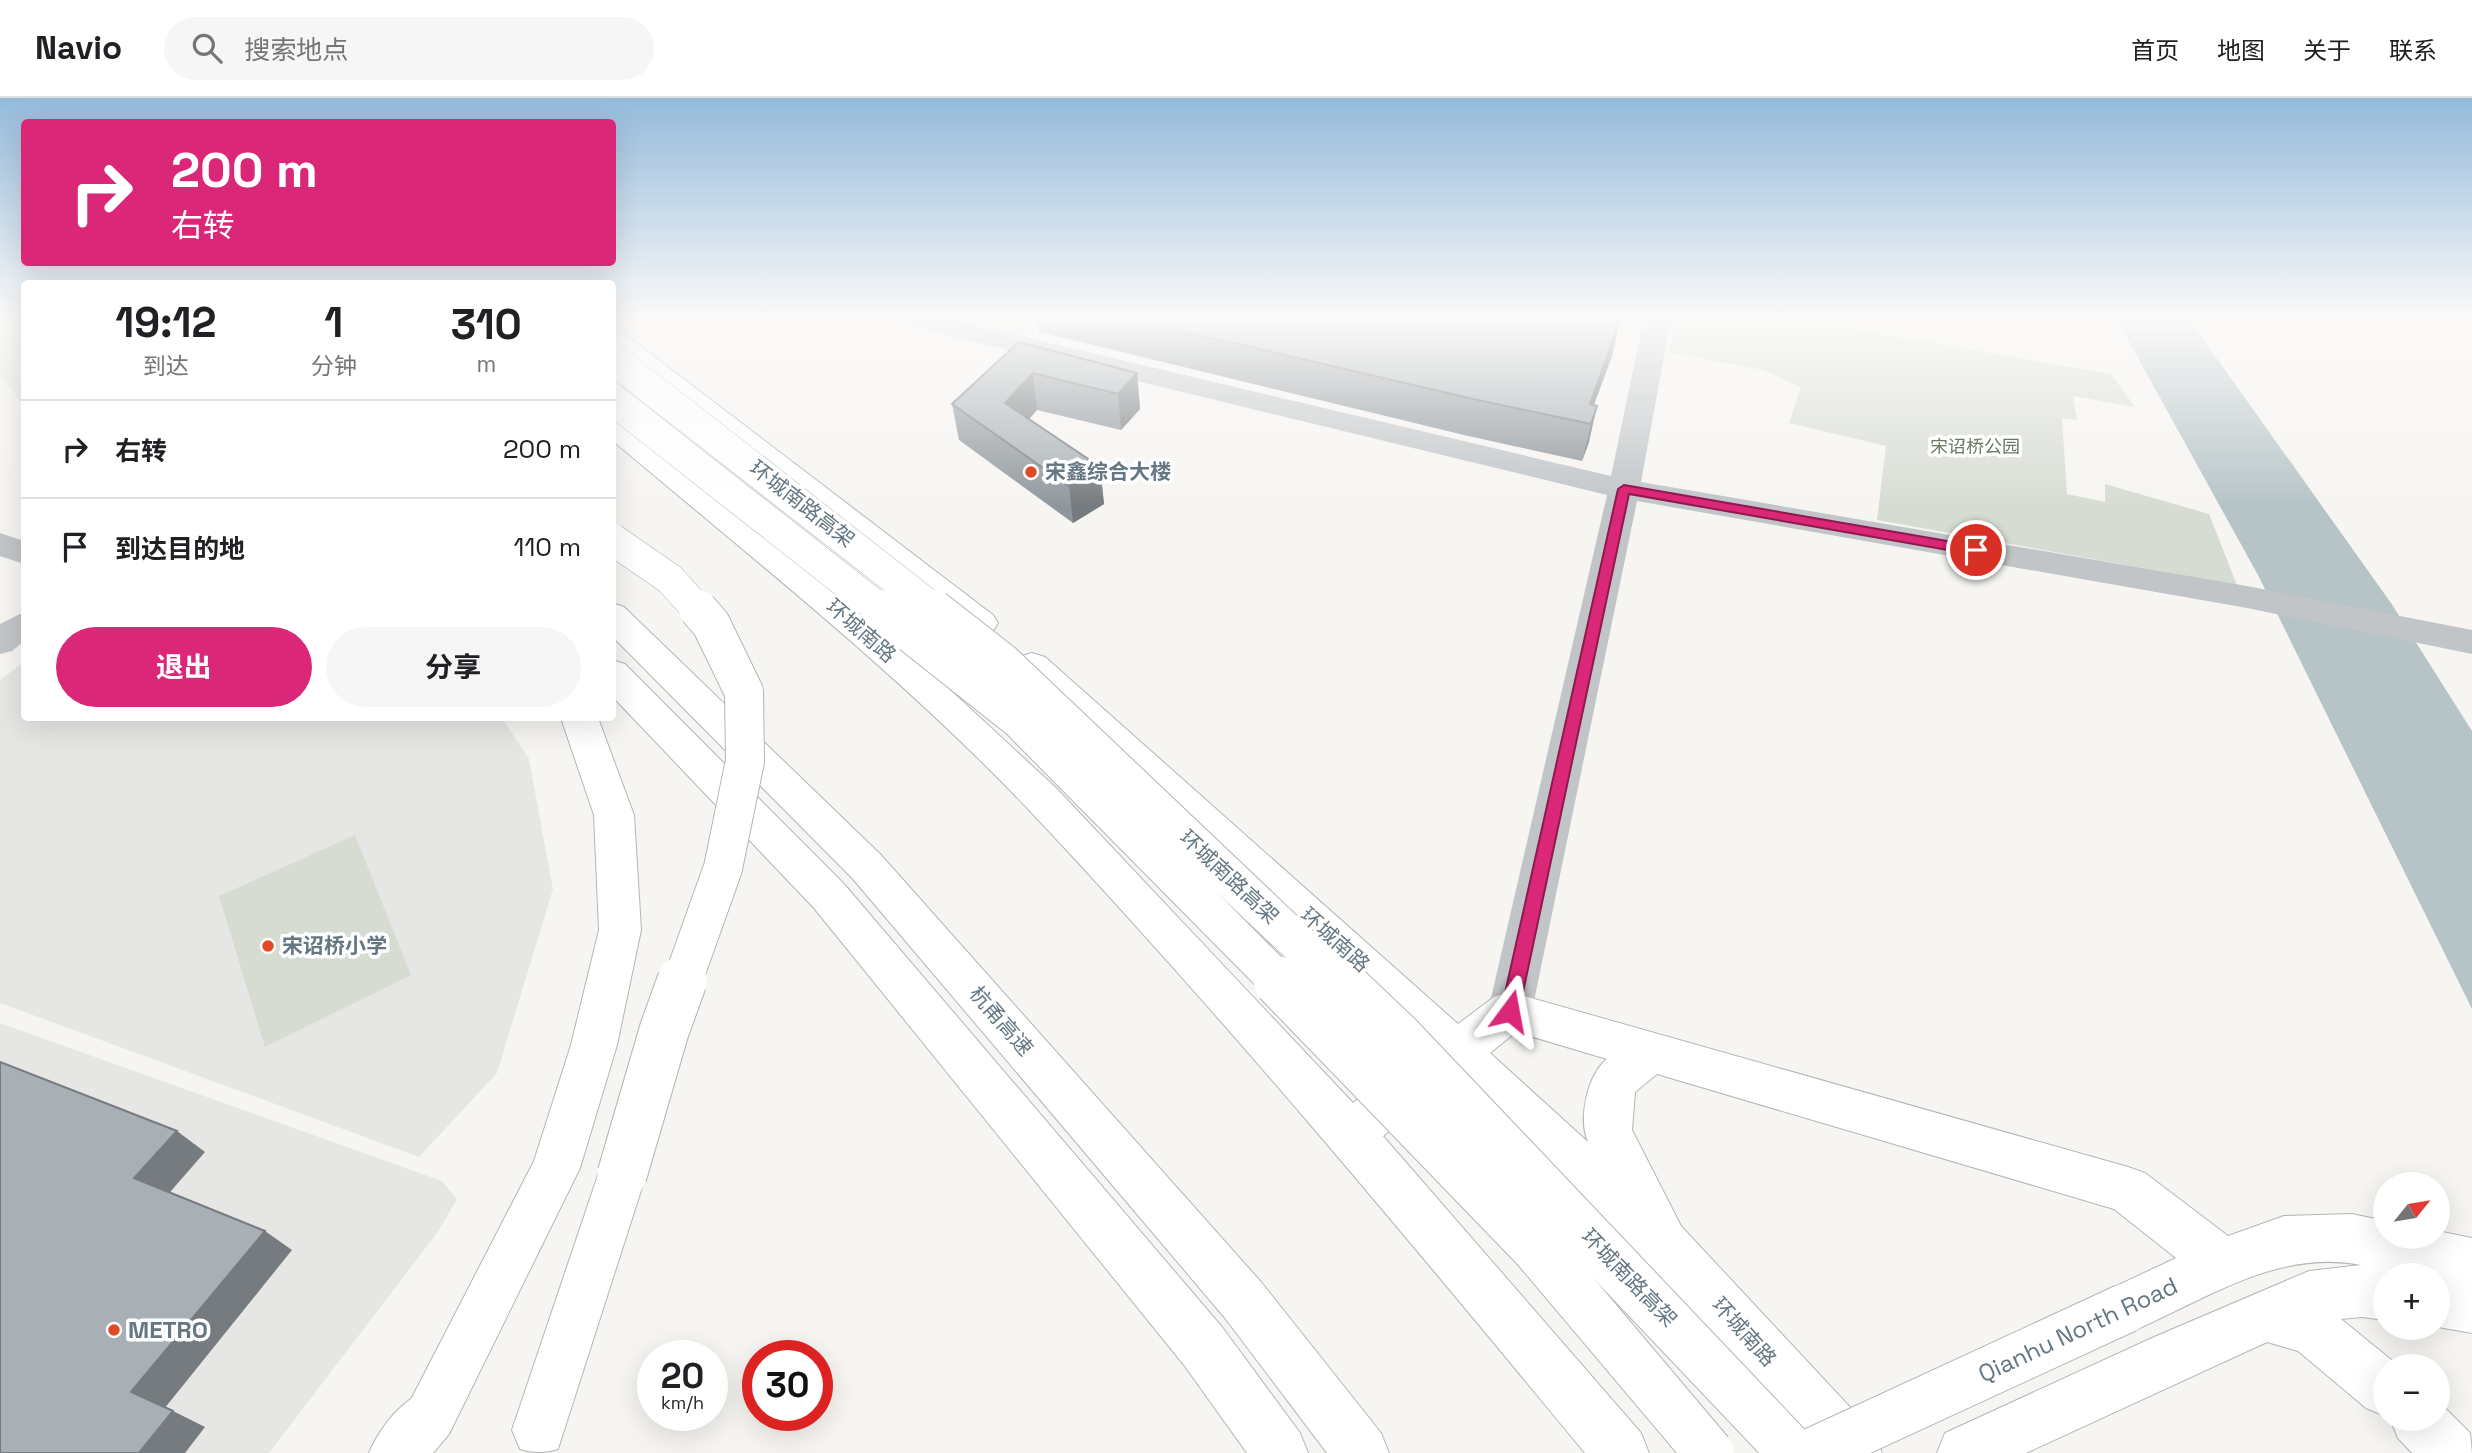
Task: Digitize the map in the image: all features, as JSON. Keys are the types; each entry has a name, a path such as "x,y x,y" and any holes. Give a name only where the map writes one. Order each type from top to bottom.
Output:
{"main road":[{"name":"环城南路高架","path":"643,381 1003,663 1400,1039 1793,1453"},
{"name":"环城南路","path":"668,381 1010,646 1668,1248 1854,1453"},
{"name":"环城南路高架","path":"616,402 1019,719 1357,1060 1536,1248 1709,1453"},
{"name":"环城南路","path":"616,427 895,660 1042,799 1350,1133 1621,1453"},
{"path":"535,1442 622,1175 664,1031 723,868 745,761 744,692 711,624 670,579 616,542"},
{"name":"杭甬高速","path":"616,619 867,867 1243,1300 1361,1453"},
{"path":"616,677 829,896 1203,1346 1280,1453"},
{"path":"414,1434 556,1168 594,1045 620,930 614,815 582,721"},
{"path":"1350,1133 1510,1011 2127,1190 2222,1263"},
{"path":"1651,1052 1618,1078 1609,1098 1608,1133 1668,1248"},
{"name":"Qianhu North Road","path":"1812,1453 2222,1263 2284,1241 2352,1240 2472,1263"},
{"path":"1965,1453 2171,1357 2309,1297 2373,1293"},
{"path":"2450,1303 2472,1307"},
{"path":"2268,1316 2313,1330 2373,1379"},
{"path":"2429,1431 2450,1453"}],"street":[{"path":"1178,381 1624,489 2247,597 2472,642"},
{"path":"1510,1011 1645,381"},
{"path":"0,544 21,552"},
{"path":"0,642 21,626"}],"shaded area":[{"path":"4,381 21,381 21,401"},
{"path":"2151,381 2233,381 2391,603 2472,731 2472,1009 2259,577"},
{"name":"宋诏桥小学","path":"21,664 21,721 504,721 529,759 553,889 497,1073 419,1157 0,1003 0,680"},
{"path":"0,1023 442,1181 457,1199 437,1233 269,1453 0,1453"}],"green space":[{"name":"宋诏桥公园","path":"1788,381 2116,381 2135,407 2073,396 2077,420 2062,418 2067,494 2105,502 2105,484 2209,514 2237,585 1877,520 1886,446 1789,423 1801,387"},
{"path":"355,835 411,975 265,1047 219,896"}],"building":[{"path":"977,381 1025,381 1005,403 1100,467 1069,486 952,404"},
{"path":"1066,381 1130,381 1118,394"},
{"path":"1397,381 1598,381 1590,404 1597,406 1591,424"},
{"name":"METRO","path":"0,1062 177,1131 134,1178 265,1231 131,1392 173,1411 139,1453 0,1453"}],"place":[{"name":"宋鑫综合大楼","path":"1031,472"},
{"name":"宋诏桥小学","path":"268,946"},
{"name":"METRO","path":"114,1330"}],"route":[{"path":"1510,1011 1624,489 1976,550"}]}
